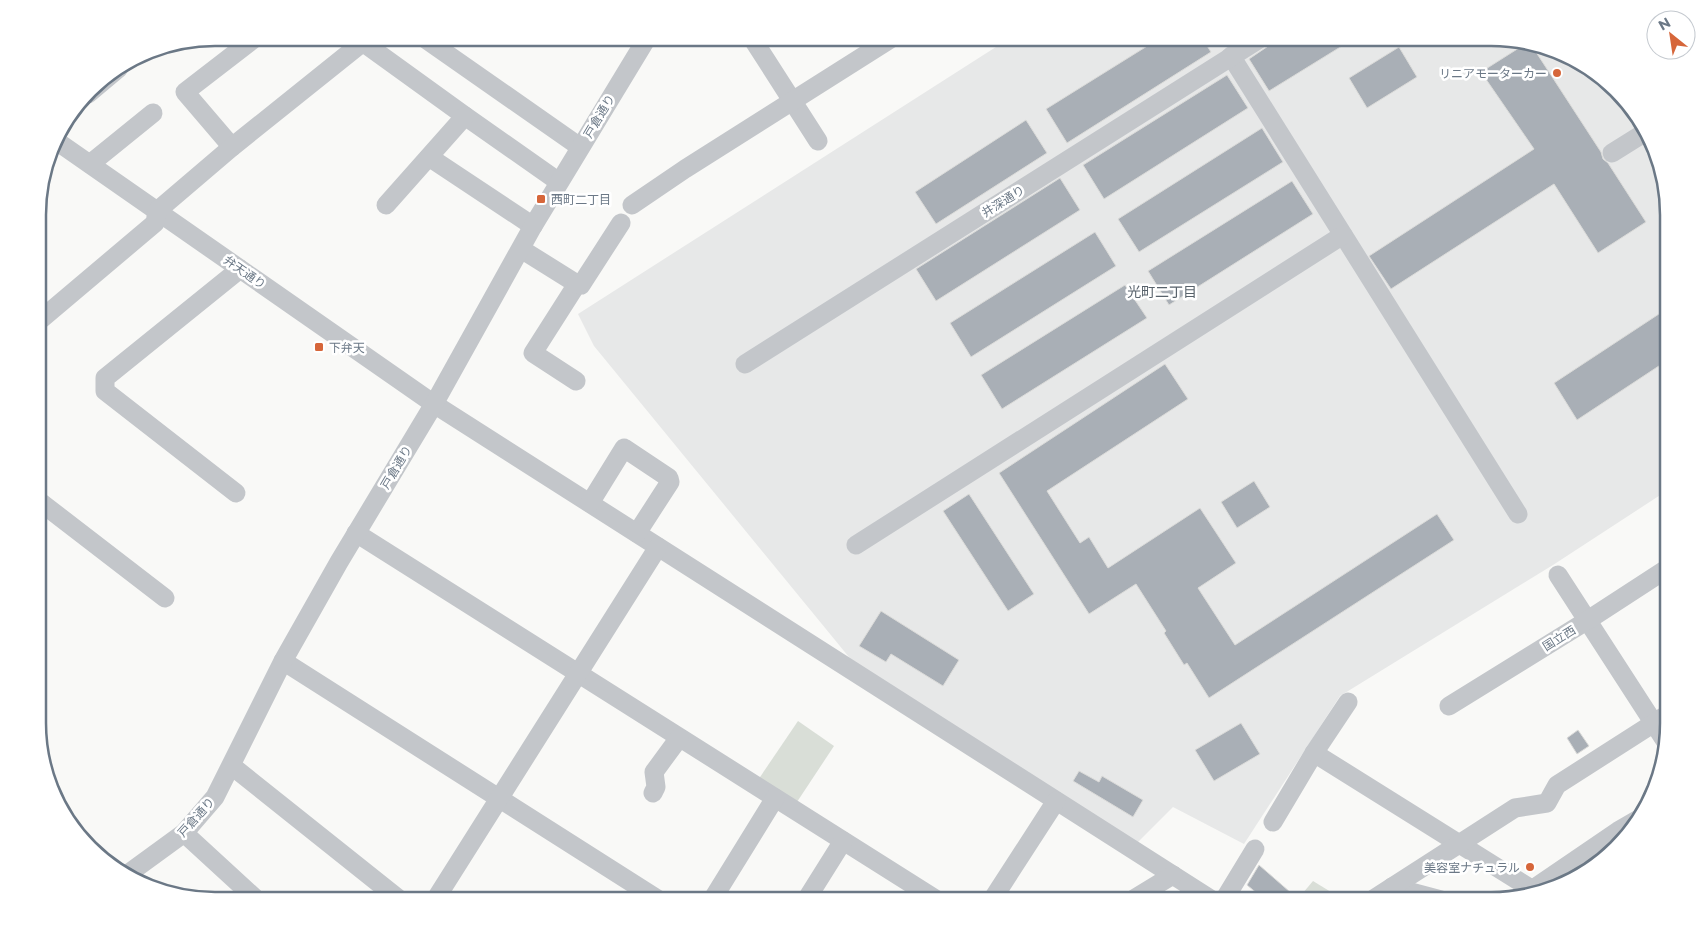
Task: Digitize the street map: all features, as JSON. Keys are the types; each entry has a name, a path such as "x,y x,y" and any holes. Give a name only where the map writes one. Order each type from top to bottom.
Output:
{"street":[{"path":"232,147 185,92 245,46"},
{"path":"47,314 155,223 157,211 353,46"},
{"path":"368,46 559,182"},
{"path":"436,46 580,146"},
{"name":"戸倉通り","path":"133,870 184,833 215,797 283,662 356,533 434,404 533,226 641,46"},
{"path":"757,46 818,141"},
{"path":"632,205 685,169 879,46"},
{"name":"井深通り","path":"745,364 1248,46"},
{"path":"1231,56 1518,514"},
{"path":"90,164 153,113"},
{"path":"386,205 465,116"},
{"path":"1612,153 1639,136"},
{"name":"弁天通り","path":"62,145 434,404 1198,891"},
{"path":"429,157 533,226"},
{"path":"576,381 533,353 577,284 580,285 621,223"},
{"path":"856,546 1343,235"},
{"path":"521,249 577,284"},
{"path":"236,493 105,391 105,378 240,269"},
{"path":"590,503 624,448 669,478 670,482 637,533"},
{"path":"46,507 165,598"},
{"path":"356,533 923,891"},
{"path":"440,892 658,547"},
{"name":"国立西","path":"1449,706 1660,573"},
{"path":"1558,575 1588,620 1660,717"},
{"path":"283,662 646,892"},
{"path":"1273,822 1314,753 1348,702"},
{"path":"1387,891 1515,808 1547,803 1557,784 1660,719"},
{"path":"653,793 656,787 654,772 679,738"},
{"path":"1314,753 1528,888"},
{"path":"232,766 390,892"},
{"path":"717,892 775,798"},
{"path":"998,891 1056,801"},
{"path":"1540,884 1622,829"},
{"path":"184,833 248,892"},
{"path":"811,892 843,841"},
{"path":"1229,891 1254,849"},
{"path":"1147,891 1173,876"}],"shaded area":[{"path":"997,46 1491,46 1524,49 1545,55 1575,69 1594,81 1610,96 1625,112 1637,131 1647,151 1654,172 1660,215 1660,495 1553,565 1340,696 1244,844 1173,807 1136,844 853,662 594,346 578,314"},
{"path":"798,721 834,746 795,805 758,780"},
{"path":"1313,881 1330,891 1304,891"}],"building":[{"path":"1147,46 1207,46 1211,52 1067,143 1046,109"},
{"path":"1268,46 1342,46 1269,91 1249,59"},
{"path":"1399,47 1417,77 1367,108 1349,78"},
{"path":"1518,48 1536,53 1601,152 1603,159 1608,163 1646,222 1598,253 1554,184 1391,289 1369,256 1534,149 1481,72"},
{"path":"1227,75 1248,108 1104,199 1083,165"},
{"path":"1026,120 1047,153 936,224 915,192"},
{"path":"1262,128 1283,162 1139,252 1118,219"},
{"path":"1060,178 1080,210 936,301 916,269"},
{"path":"1292,181 1313,214 1169,305 1148,271"},
{"path":"1095,232 1116,266 971,357 950,323"},
{"path":"1125,285 1147,318 1002,409 981,375"},
{"path":"1660,313 1660,365 1577,420 1554,383"},
{"path":"1165,364 1188,399 1047,491 1080,543 1089,537 1108,568 1200,508 1236,563 1198,588 1235,645 1437,514 1454,540 1209,698 1187,663 1184,665 1164,633 1166,631 1136,584 1089,614 999,473"},
{"path":"1254,481 1270,507 1237,528 1221,502"},
{"path":"969,494 1034,594 1008,611 943,511"},
{"path":"881,611 959,660 943,686 891,654 886,662 859,646"},
{"path":"1241,723 1260,754 1214,781 1195,750"},
{"path":"1578,730 1589,746 1577,754 1567,738"},
{"path":"1079,771 1099,782 1102,776 1143,800 1133,817 1073,781"},
{"path":"1259,865 1289,891 1254,891 1247,885"}],"place":[{"name":"リニアモーターカー","path":"1557,73"},
{"name":"西町二丁目","path":"541,199"},
{"name":"下弁天","path":"319,347"},
{"name":"美容室ナチュラル","path":"1530,867"}],"district":[{"name":"光町二丁目","path":"1162,292"}]}
